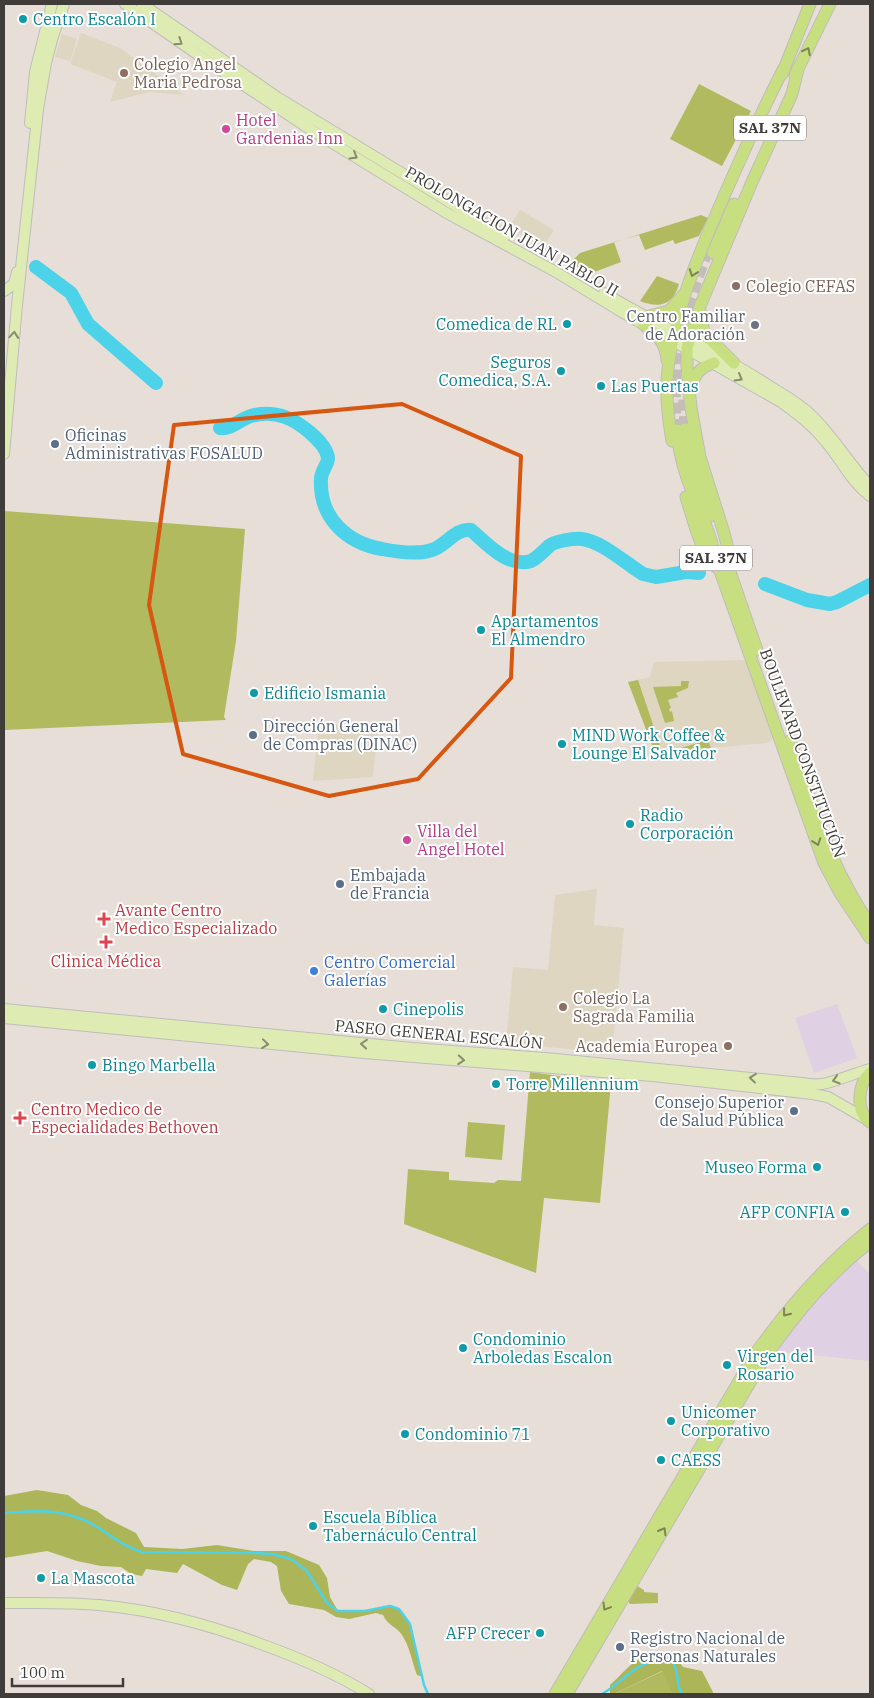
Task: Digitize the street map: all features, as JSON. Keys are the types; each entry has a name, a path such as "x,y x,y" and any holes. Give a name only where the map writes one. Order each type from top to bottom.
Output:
{"highway":[{"name":"BOULEVARD CONSTITUCIÓN","path":"725,572 713,564 702,544 679,475 668,418 668,366 687,290 713,222 761,113 784,68 810,4"},
{"name":"BOULEVARD CONSTITUCIÓN","path":"784,68 776,94 710,252 830,4"},
{"name":"BOULEVARD CONSTITUCIÓN","path":"798,69 792,94 785,111 752,182 700,306 688,344 687,366 691,408 700,457 730,557 725,572 824,863 840,894 870,938"},
{"path":"668,366 666,348 644,321 669,311 687,290"},
{"path":"700,306 704,333 734,363"},
{"path":"691,408 693,379 699,371 707,365 714,363"},
{"name":"BOULEVARD CONSTITUCIÓN","path":"681,430 680,451 687,478 725,572 834,862 845,885 870,924"},
{"path":"868,1120 860,1099 861,1087 870,1071"},
{"path":"555,1694 755,1354 804,1290 833,1261 870,1230"},
{"path":"567,1694 765,1357 790,1322 818,1289 870,1242"}],"main road":[{"path":"17,305 4,291 14,284 17,276 35,72 52,4"},
{"path":"4,454 32,155 42,78 64,4"},
{"name":"PROLONGACION JUAN PABLO II","path":"125,4 210,63 445,212 674,337 734,363 808,412 827,431 854,468 870,486"},
{"name":"PROLONGACION JUAN PABLO II","path":"142,4 277,97 480,222 561,267 644,321"},
{"name":"PROLONGACION JUAN PABLO II","path":"688,344 714,363 781,402 805,420 826,441 849,475 870,496"},
{"name":"PASEO GENERAL ESCALÓN","path":"4,1009 802,1083 820,1084 833,1082 859,1072 870,1071"},
{"name":"PASEO GENERAL ESCALÓN","path":"4,1018 412,1057 653,1076 803,1093 828,1097 868,1120"},
{"path":"4,1603 99,1605 171,1616 239,1636 313,1663 369,1694"}],"highlighted area":[{"path":"402,404 521,456 511,678 418,779 329,796 183,754 149,605 174,425"}],"shaded area":[{"name":"Colegio Angel Maria Pedrosa","path":"81,33 120,48 184,95 149,92 110,102 117,82 70,64"},
{"path":"62,34 77,39 70,61 55,57"},
{"path":"520,210 554,230 543,247 509,227"},
{"path":"747,660 773,734 772,740 766,743 655,753 628,682 650,677 654,662"},
{"path":"319,724 378,726 373,777 313,781"},
{"name":"Colegio La Sagrada Familia","path":"597,889 594,925 624,928 612,1053 506,1043 513,967 548,970 555,895"},
{"path":"837,1004 857,1058 814,1073 795,1018"},
{"path":"854,1258 870,1274 870,1361 779,1351 777,1347 792,1326"}],"green space":[{"path":"699,84 751,111 722,166 670,139"},
{"path":"701,215 708,218 699,236 675,244 673,240 645,250 639,235 623,239"},
{"path":"614,242 621,262 589,274 570,263 580,253"},
{"path":"657,276 679,284 673,297 660,305 640,301"},
{"path":"4,511 245,529 236,641 224,717 226,720 4,730"},
{"path":"638,680 662,751 674,750 701,742 703,738 701,733 705,732 711,748 655,753 628,682"},
{"path":"681,681 689,681 688,688 676,693 678,697 668,700 671,708 669,709 670,712 672,711 674,721 665,723 653,687 681,686"},
{"path":"530,1072 611,1083 600,1203 544,1198 536,1273 404,1224 408,1169 449,1172 449,1180 494,1183 498,1180 521,1181"},
{"path":"468,1122 505,1125 502,1160 465,1157"},
{"path":"37,1490 68,1495 81,1505 97,1511 106,1518 136,1533 144,1547 182,1549 217,1545 254,1551 286,1551 319,1565 327,1578 330,1597 338,1611 365,1611 390,1606 399,1609 410,1624 423,1677 417,1675 402,1635 387,1622 383,1615 376,1613 349,1619 336,1617 324,1610 289,1604 281,1591 277,1566 271,1562 254,1559 248,1564 237,1590 222,1585 183,1564 177,1573 146,1569 142,1576 131,1574 121,1567 101,1566 77,1561 47,1551 4,1558 4,1496"},
{"path":"634,1584 644,1590 644,1592 658,1593 658,1603 630,1604 627,1600"},
{"path":"658,1653 675,1656 683,1667 702,1671 714,1694 672,1694 662,1671 614,1694 610,1694 610,1685 631,1664 642,1657"},
{"path":"663,1671 672,1694 614,1694"}],"waterway":[{"path":"36,267 71,293 88,324 156,383"},
{"path":"220,428 232,426 247,417 268,414 285,417 311,433 322,446 328,458 321,479 325,506 330,517 347,534 369,546 400,552 426,552 442,545 455,534 471,530 498,553 506,558 522,562 533,560 549,546 556,543 570,539 582,539 606,548 643,574 656,577 686,572 699,573"},
{"path":"765,584 807,600 830,604 870,585"},
{"path":"4,1513 44,1511 74,1516 92,1524 127,1546 142,1552 255,1553 272,1554 291,1559 307,1571 327,1603 338,1611 365,1611 390,1606 399,1609 410,1624 424,1685 428,1694"},
{"path":"602,1694 642,1665 660,1661 672,1661 676,1669 682,1694"}],"tunnel":[{"path":"682,323 708,250"},
{"path":"677,341 675,401 677,430"},
{"path":"683,383 685,429"}],"place":[{"name":"Centro Escalón I","path":"23,19"},
{"name":"Colegio Angel Maria Pedrosa","path":"124,73"},
{"name":"Hotel Gardenias Inn","path":"226,129"},
{"name":"Colegio CEFAS","path":"736,286"},
{"name":"Comedica de RL","path":"567,324"},
{"name":"Centro Familiar de Adoración","path":"755,325"},
{"name":"Seguros Comedica, S.A.","path":"561,371"},
{"name":"Las Puertas","path":"601,386"},
{"name":"Oficinas Administrativas FOSALUD","path":"55,444"},
{"name":"Apartamentos El Almendro","path":"481,630"},
{"name":"Edificio Ismania","path":"254,693"},
{"name":"Dirección General de Compras (DINAC)","path":"253,735"},
{"name":"MIND Work Coffee & Lounge El Salvador","path":"562,744"},
{"name":"Radio Corporación","path":"630,824"},
{"name":"Villa del Angel Hotel","path":"407,840"},
{"name":"Embajada de Francia","path":"340,884"},
{"name":"Avante Centro Medico Especializado","path":"104,919"},
{"name":"Clinica Médica","path":"106,942"},
{"name":"Centro Comercial Galerías","path":"314,971"},
{"name":"Colegio La Sagrada Familia","path":"563,1007"},
{"name":"Cinepolis","path":"383,1009"},
{"name":"Academia Europea","path":"728,1046"},
{"name":"Bingo Marbella","path":"92,1065"},
{"name":"Torre Millennium","path":"496,1084"},
{"name":"Consejo Superior de Salud Pública","path":"794,1111"},
{"name":"Centro Medico de Especialidades Bethoven","path":"20,1118"},
{"name":"Museo Forma","path":"817,1167"},
{"name":"AFP CONFIA","path":"845,1212"},
{"name":"Condominio Arboledas Escalon","path":"463,1348"},
{"name":"Virgen del Rosario","path":"727,1365"},
{"name":"Unicomer Corporativo","path":"671,1421"},
{"name":"Condominio 71","path":"405,1434"},
{"name":"CAESS","path":"661,1460"},
{"name":"Escuela Bíblica Tabernáculo Central","path":"313,1526"},
{"name":"La Mascota","path":"41,1578"},
{"name":"AFP Crecer","path":"540,1633"},
{"name":"Registro Nacional de Personas Naturales","path":"620,1647"}]}
